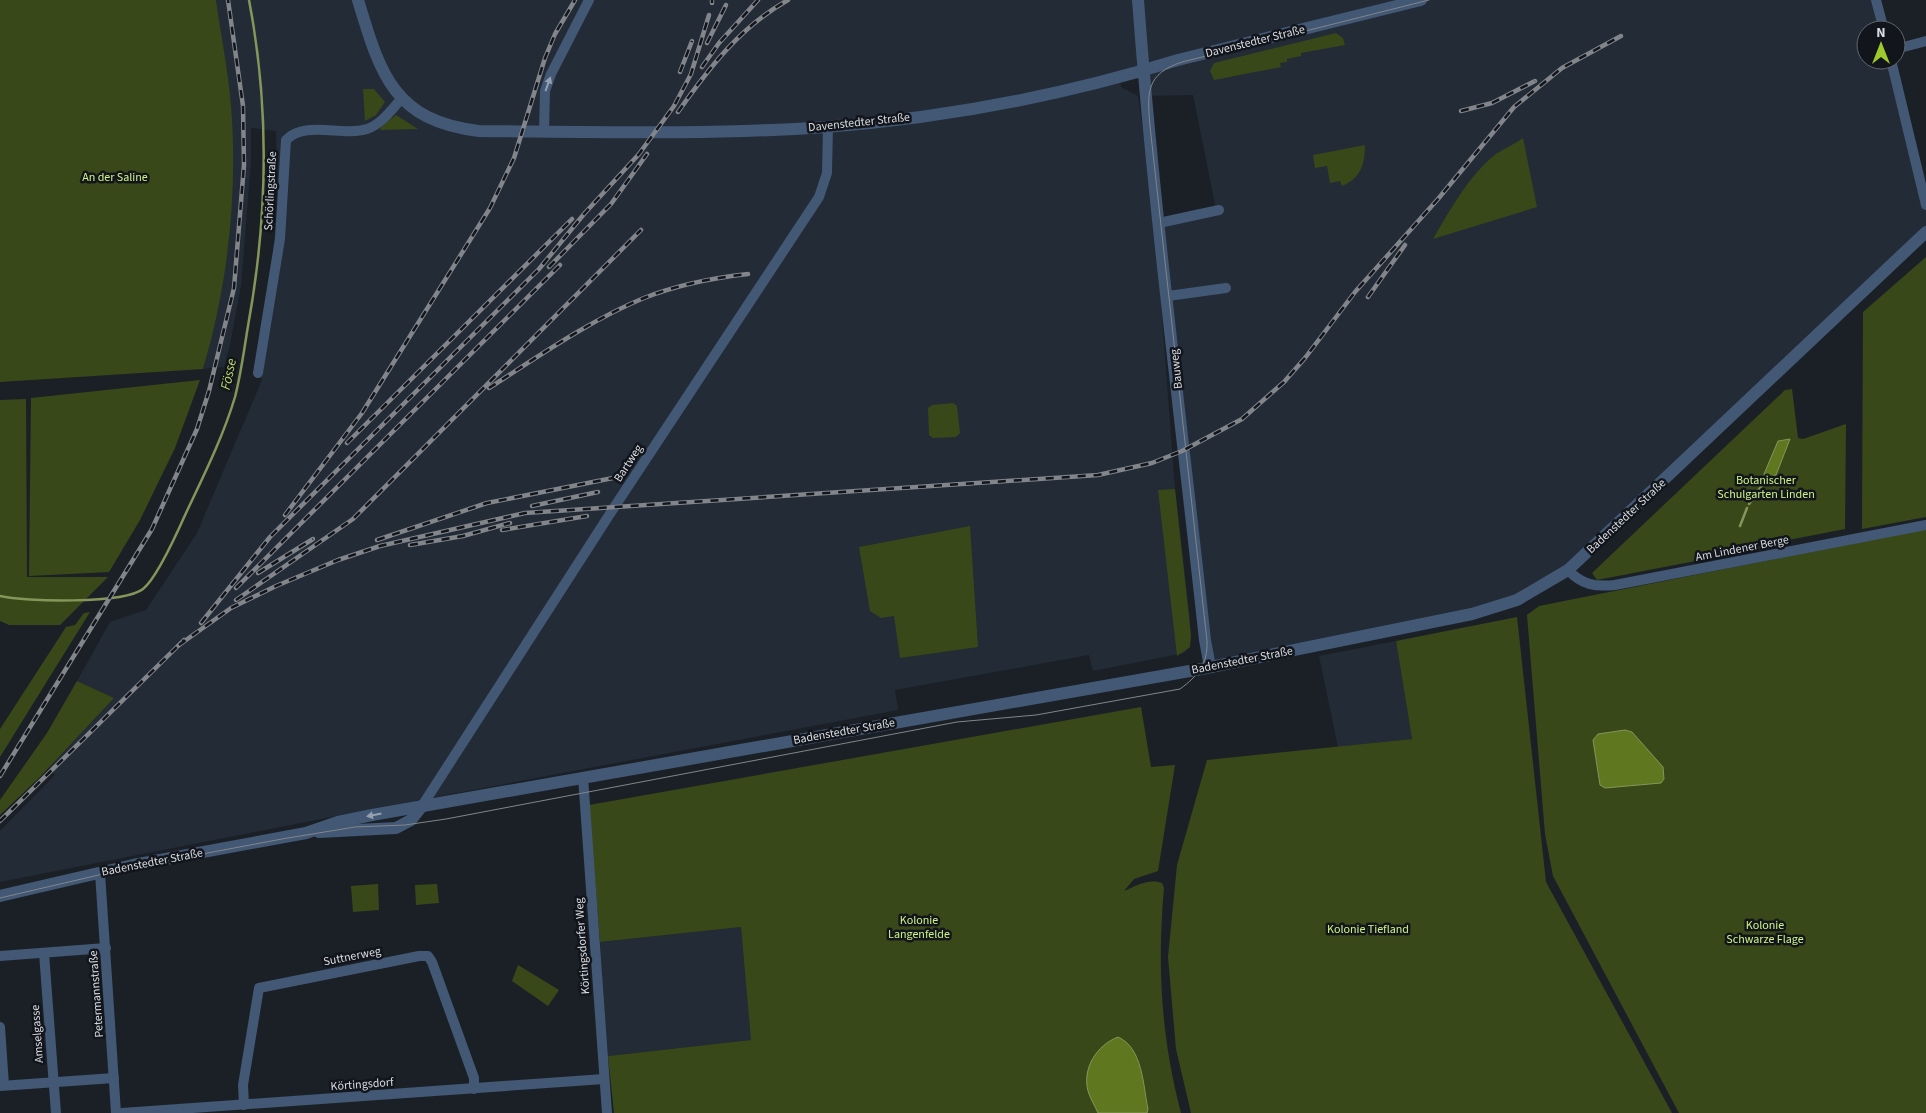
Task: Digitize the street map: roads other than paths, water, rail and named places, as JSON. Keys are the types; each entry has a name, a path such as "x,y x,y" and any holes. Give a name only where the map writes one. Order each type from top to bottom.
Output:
{"street":[{"name":"Davenstedter Straße","path":"358,0 380,68 402,98 420,113 440,123 459,129 544,132 721,132 828,127 978,107 1142,71 1178,60 1421,0"},
{"path":"544,132 545,91 589,0"},
{"name":"Bauweg","path":"1138,0 1142,71 1158,222 1168,296 1205,640 1210,666"},
{"path":"1876,0 1881,20"},
{"path":"1906,46 1926,41"},
{"path":"1893,70 1926,205"},
{"name":"Schörlingstraße","path":"258,373 280,239 286,140 293,133 303,131 358,131 368,129 383,119 402,98"},
{"name":"Bartweg","path":"422,806 609,514 819,197 827,173 828,127"},
{"path":"1158,222 1219,210"},
{"name":"Badenstedter Straße","path":"0,896 100,873 306,833 338,822 1210,666 1472,614 1518,600 1568,570 1926,232"},
{"path":"1168,296 1226,288"},
{"name":"Am Lindener Berge","path":"1568,570 1583,583 1598,586 1615,586 1926,525"},
{"name":"Körtingsdorfer Weg","path":"584,777 607,1113"},
{"name":"Petermannstraße","path":"100,873 116,1113"},
{"path":"0,956 106,948"},
{"name":"Amselgasse","path":"44,953 56,1113"},
{"name":"Suttnerweg","path":"244,1105 243,1085 259,988 419,956 428,956 432,962 474,1078 474,1089"},
{"path":"0,1027 2,1086 114,1078"},
{"name":"Körtingsdorf","path":"122,1113 604,1080"}],"waterway":[{"name":"Fösse","path":"0,596 30,600 96,599 132,594 143,589 149,583 167,554 219,441 235,397 241,371 255,285 263,203 264,163 261,81 249,0"},
{"path":"1749,504 1765,481"},
{"path":"1740,526 1747,508"}],"tram line":[{"path":"0,898 133,867 282,839 355,827 405,825 446,819 957,722 1036,715 1180,689 1201,668 1206,656 1207,641 1150,126 1149,94 1151,86 1161,72 1182,62 1429,0"}],"railway":[{"path":"0,776 152,529 197,429 209,391 234,288 244,165 243,106 228,0"},
{"path":"285,515 362,413 490,208 514,158 545,58 555,34 575,0"},
{"path":"702,67 719,43 758,0"},
{"path":"678,112 714,64 740,36 788,0"},
{"path":"707,43 726,5"},
{"path":"201,623 270,537 539,269 584,214 639,154 674,106 691,74 709,15"},
{"path":"179,645 231,608 276,586 338,560 380,546 525,513 1098,475 1152,463 1182,451 1242,419 1284,382 1305,358 1355,292 1438,199 1514,107 1562,68 1621,36"},
{"path":"680,72 692,41"},
{"path":"1461,111 1492,103 1535,81"},
{"path":"549,267 611,204 647,154"},
{"path":"347,443 572,219"},
{"path":"236,600 353,519 641,230"},
{"path":"1368,297 1405,245"},
{"path":"236,588 560,265"},
{"path":"489,388 584,328 644,298 669,289 748,274"},
{"path":"377,540 487,503 613,478"},
{"path":"532,506 598,492"},
{"path":"502,530 587,516"},
{"path":"410,545 463,536 510,523"},
{"path":"258,573 313,539"},
{"path":"0,821 184,640"}],"park label":[{"name":"An der Saline","path":"115,177"},
{"name":"Botanischer Schulgarten Linden","path":"1766,487"},
{"name":"Kolonie Langenfelde","path":"919,927"},
{"name":"Kolonie Tiefland","path":"1368,929"},
{"name":"Kolonie Schwarze Flage","path":"1765,932"}]}
